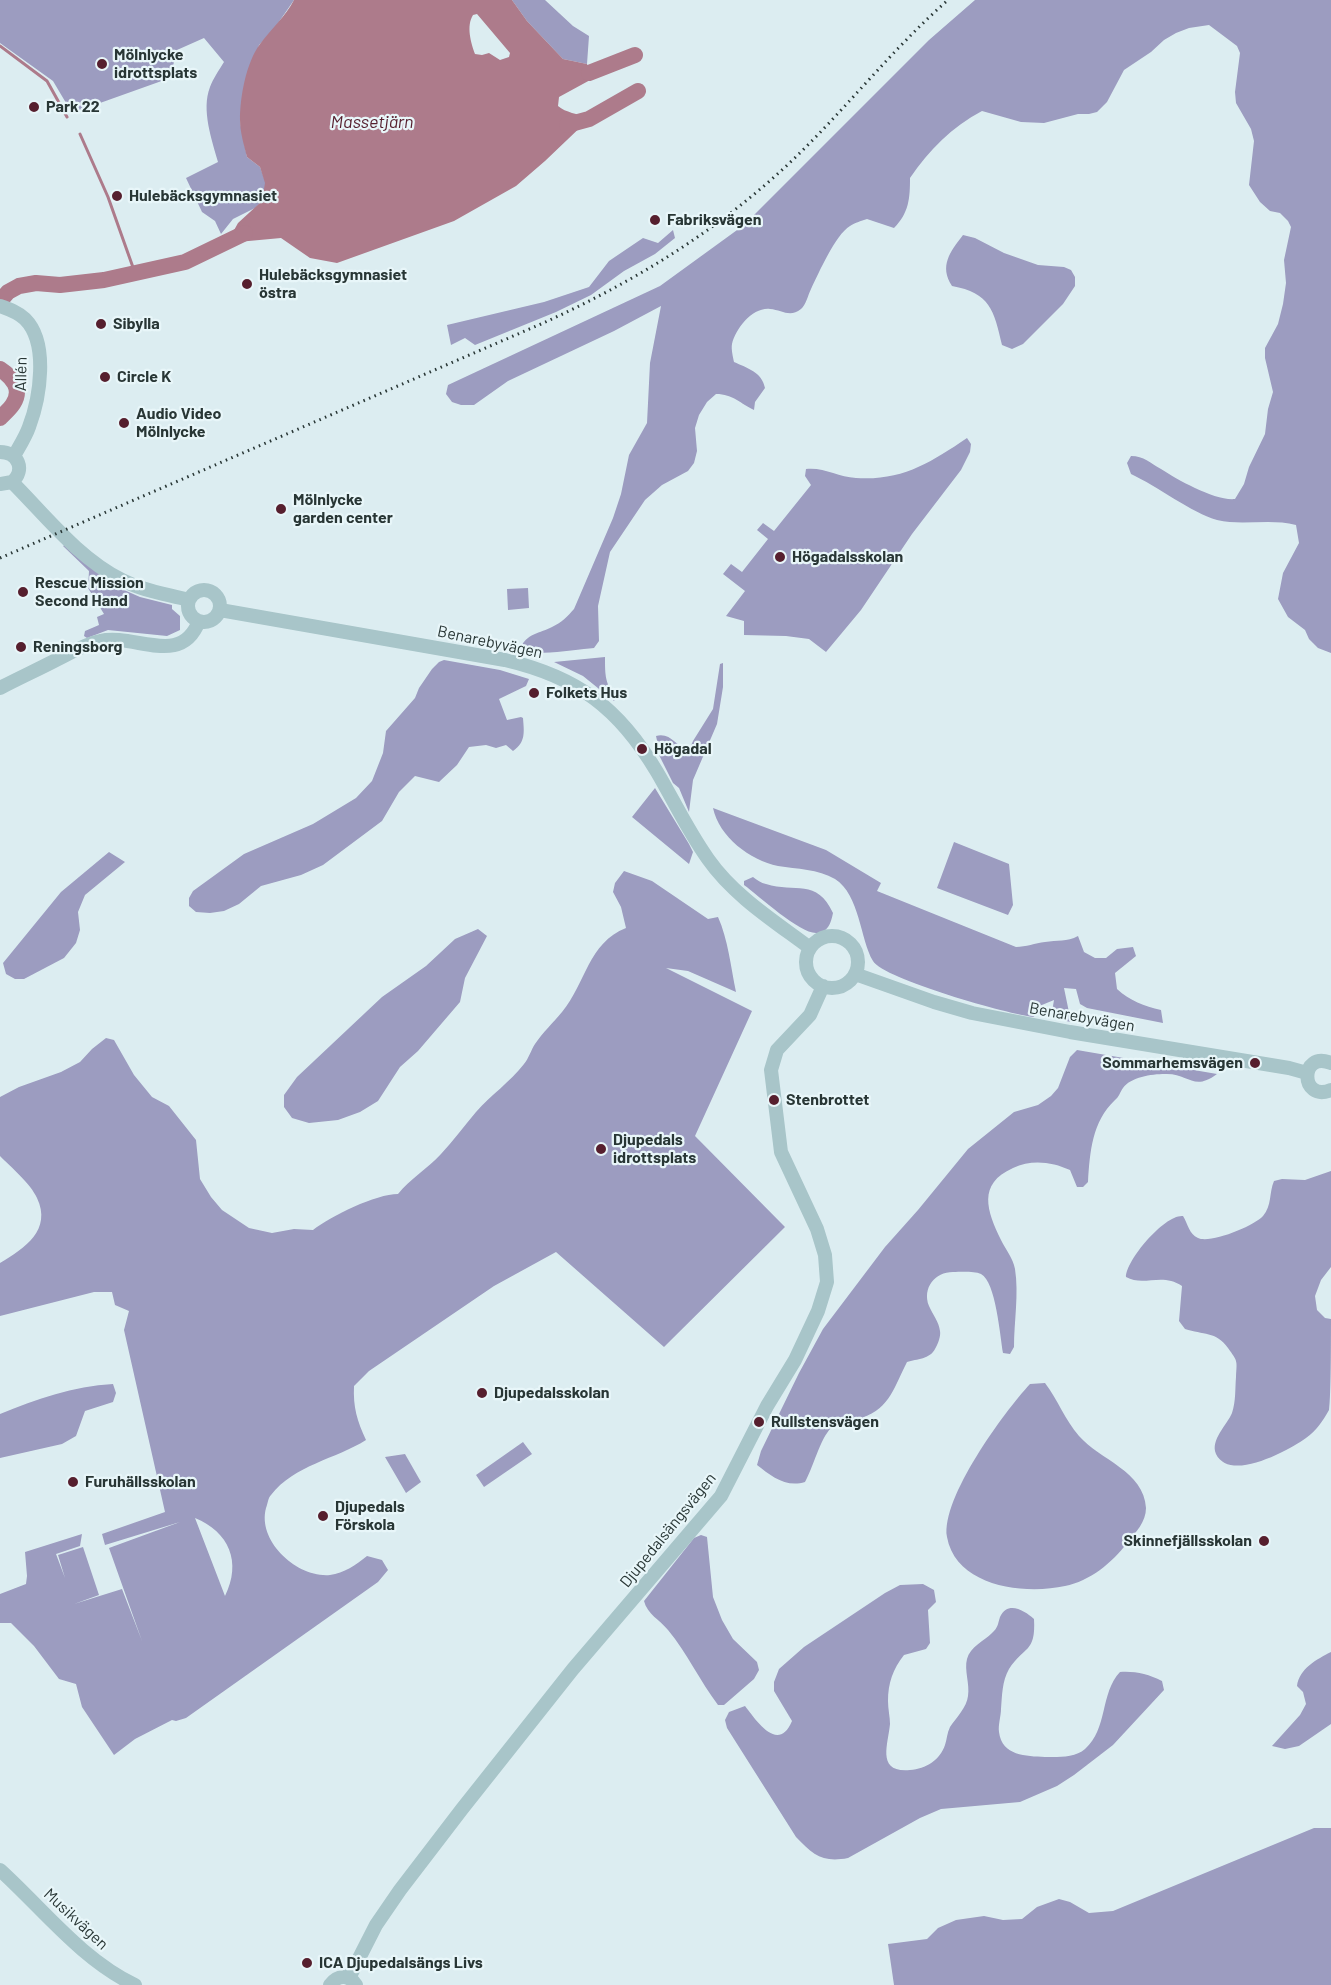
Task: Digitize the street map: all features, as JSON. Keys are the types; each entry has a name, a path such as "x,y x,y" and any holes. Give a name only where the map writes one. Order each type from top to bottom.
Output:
{"street":[{"name":"Allén","path":"5,308 24,318 32,329 38,347 40,372 37,401 29,429 7,454"},
{"path":"7,454 19,464 20,469 19,474 6,483 82,553 123,580 143,588 189,600"},
{"path":"211,590 219,598 220,610 212,621 199,621 189,613 189,600 198,591 211,590"},
{"name":"Benarebyvägen","path":"220,610 505,660 548,671 577,686 604,705 632,736 657,772 690,833 723,877 757,909 810,948"},
{"path":"0,688 83,646 100,640 163,646 180,644 192,635 199,621"},
{"path":"833,936 843,939 851,945 856,954 858,964 855,974 841,986 832,988 823,986 811,977 807,969 810,948 823,938 833,936"},
{"name":"Benarebyvägen","path":"855,974 924,999 972,1013 1307,1073"},
{"name":"Djupedalsängsvägen","path":"352,1981 376,1925 462,1809 573,1669 721,1496 767,1406 795,1360 818,1311 827,1282 825,1255 817,1229 783,1159 771,1070 777,1050 810,1015 823,986"},
{"path":"1331,1063 1318,1061 1311,1065 1307,1073 1309,1084 1314,1089 1322,1092 1331,1089"},
{"name":"Musikvägen","path":"0,1870 88,1956 135,1985"},
{"path":"330,1985 338,1978 352,1981"}],"shaded area":[{"path":"0,0 294,0 274,29 259,45 240,122 247,157 260,167 266,183 262,201 255,208 233,219 221,234 215,221 202,212 186,178 218,162 208,125 207,105 210,87 224,62 204,38 177,50 170,78 72,113 53,81 0,43"},
{"path":"512,0 545,0 573,26 589,36 587,64 563,59 527,21"},
{"path":"975,0 1331,0 1331,653 1318,648 1309,639 1305,630 1288,617 1278,599 1283,573 1299,543 1296,525 1276,522 1227,522 1207,517 1131,474 1127,463 1131,456 1140,457 1197,489 1217,497 1235,499 1244,484 1249,467 1265,434 1273,392 1265,348 1278,324 1283,304 1286,283 1284,260 1291,227 1280,213 1270,211 1260,202 1249,185 1254,141 1251,129 1236,103 1235,92 1240,53 1237,46 1209,25 1176,33 1124,70 1107,102 1097,112 1078,114 1044,123 1021,122 982,111 961,124 942,140 910,178 908,205 903,217 894,228 867,219 852,225 844,231 833,246 801,309 790,313 764,309 757,311 741,325 732,344 734,362 757,374 765,388 755,402 754,410 722,394 716,394 707,402 699,415 695,428 697,451 694,463 688,471 662,485 645,500 610,552 598,606 599,641 594,648 545,653 521,648 530,637 558,623 574,609 613,518 621,494 629,455 647,423 650,363 661,306 508,381 474,405 452,402 446,394 448,385 660,286 744,225 929,40"},
{"path":"673,230 675,238 655,254 624,271 591,295 475,345 465,338 451,345 447,325 544,302 589,287 609,261 643,238 658,243"},
{"path":"963,235 1038,265 1064,267 1071,270 1075,277 1075,286 1063,304 1023,344 1012,349 1002,345 993,313 988,305 975,293 952,286 948,279 946,266 950,253"},
{"name":"Högadalsskolan","path":"967,438 971,444 970,452 961,470 912,534 861,610 826,652 809,639 744,635 744,621 726,616 745,591 723,574 731,564 742,572 768,539 757,530 763,523 774,531 811,485 805,476 806,469 819,469 856,478 888,477 915,469"},
{"path":"68,543 115,586 140,597 172,605 172,609 180,616 180,630 167,636 108,630 87,638 84,636 85,631 99,625 97,617 104,614 88,588 89,571 63,546"},
{"path":"528,588 529,608 508,610 507,589"},
{"path":"605,657 606,679 616,698 614,701 583,676 554,662"},
{"path":"444,660 500,670 529,679 526,686 499,699 507,720 523,718 523,736 517,748 513,751 506,745 496,748 486,745 469,747 457,765 439,782 415,776 399,792 382,821 323,865 301,875 261,886 239,904 224,911 196,912 189,906 189,898 193,891 244,854 313,824 356,798 372,781 383,753 386,731 415,698 432,669"},
{"path":"723,663 723,687 717,724 693,780 689,812 679,788 673,783 657,751 656,736 669,738 688,752 713,709 720,664"},
{"path":"655,788 693,852 689,864 632,817"},
{"path":"713,808 826,850 881,883 877,891 1016,947 1066,940 1078,936 1084,952 1095,958 1106,958 1117,949 1133,947 1136,956 1115,973 1117,989 1127,997 1161,1010 1163,1023 1087,1008 1080,1004 1076,989 1064,988 1071,1022 1051,1018 1054,1000 1037,1007 1034,1017 976,1003 899,977 873,961 855,906 843,886 822,873 778,866 747,853 729,838 716,819"},
{"path":"954,842 1009,864 1013,905 1008,915 937,888"},
{"path":"109,852 125,862 85,895 78,912 80,930 76,943 64,958 24,979 15,979 6,974 3,963 61,892"},
{"path":"624,871 652,881 708,919 718,917 727,944 736,992 688,971 666,968 752,1011 695,1136 785,1227 664,1347 556,1252 494,1286 369,1371 354,1386 356,1414 366,1440 291,1476 269,1498 265,1520 268,1533 282,1555 305,1570 317,1574 335,1574 350,1568 367,1556 382,1560 388,1570 378,1582 186,1718 172,1720 135,1739 114,1755 82,1707 76,1684 59,1679 34,1646 11,1623 0,1623 0,1594 26,1584 25,1552 82,1534 80,1546 56,1554 65,1578 58,1555 83,1547 99,1595 74,1604 122,1589 142,1641 109,1548 180,1522 105,1545 102,1534 165,1512 124,1330 129,1311 115,1305 112,1292 94,1292 0,1316 0,1263 34,1237 41,1220 41,1209 30,1187 0,1156 0,1097 80,1062 106,1038 114,1040 134,1075 152,1097 169,1106 196,1140 200,1179 222,1210 249,1228 272,1233 294,1229 313,1230 354,1207 378,1198 398,1194 441,1154 476,1112 519,1071 538,1040 570,1001 603,943 626,928 621,907 613,892 615,883","holes":["195,1518 207,1524 224,1540 232,1560 230,1583 225,1596"]},
{"path":"753,877 764,884 804,889 820,895 833,913 828,927 816,933 790,921 744,885 744,881"},
{"path":"478,929 487,936 465,978 460,1002 418,1051 400,1067 378,1101 360,1112 338,1120 309,1123 292,1118 284,1107 284,1095 297,1077 382,997 426,966 455,939"},
{"path":"1077,1050 1217,1074 1209,1079 1196,1082 1173,1074 1154,1075 1136,1079 1127,1084 1107,1109 1097,1127 1091,1148 1088,1182 1083,1187 1077,1187 1070,1170 1042,1163 1020,1165 1002,1174 994,1182 988,1199 989,1209 1001,1240 1013,1261 1016,1279 1014,1347 1010,1354 1003,1353 994,1298 986,1279 981,1274 971,1272 941,1275 932,1282 927,1293 929,1306 940,1333 933,1352 923,1358 907,1362 886,1402 879,1408 862,1418 831,1428 823,1439 805,1482 785,1482 762,1469 757,1465 761,1451 823,1329 885,1247 968,1149 1014,1112 1038,1105 1051,1096 1058,1088 1070,1057"},
{"path":"1331,1171 1331,1267 1321,1280 1315,1296 1317,1310 1325,1318 1331,1319 1329,1410 1313,1432 1287,1450 1246,1465 1223,1462 1216,1454 1215,1443 1232,1413 1236,1361 1219,1339 1209,1334 1185,1329 1179,1321 1182,1286 1167,1280 1133,1280 1126,1277 1128,1269 1148,1239 1166,1222 1175,1217 1183,1216 1191,1231 1198,1238 1212,1238 1232,1233 1263,1216 1268,1208 1274,1181 1305,1180"},
{"path":"1045,1383 1079,1436 1120,1467 1138,1485 1143,1495 1146,1513 1140,1527 1121,1550 1092,1575 1074,1584 1049,1589 1012,1588 978,1577 964,1567 953,1554 947,1537 948,1520 964,1479 1005,1414 1030,1384"},
{"path":"113,1384 116,1393 113,1402 85,1411 76,1436 62,1444 0,1458 0,1414 55,1394 84,1387"},
{"path":"523,1442 532,1454 484,1487 476,1475"},
{"path":"405,1454 421,1482 406,1493 385,1457"},
{"path":"701,1535 707,1537 713,1597 722,1620 733,1639 757,1662 759,1670 754,1679 724,1705 718,1705 675,1639 651,1613 644,1601 694,1538"},
{"path":"923,1584 934,1590 936,1602 928,1610 930,1643 926,1649 904,1655 890,1682 888,1704 890,1724 886,1749 888,1762 892,1767 899,1770 916,1769 927,1766 940,1755 950,1727 967,1700 966,1663 969,1655 994,1631 1000,1617 1007,1609 1021,1610 1034,1619 1031,1644 1009,1669 1004,1684 999,1732 1001,1740 1010,1750 1023,1755 1045,1757 1066,1756 1081,1752 1092,1741 1097,1731 1109,1690 1120,1672 1147,1675 1162,1681 1164,1690 1113,1745 1057,1786 1020,1802 941,1809 920,1818 848,1858 832,1859 819,1856 796,1837 727,1728 725,1720 729,1712 745,1706 767,1731 780,1735 792,1721 774,1691 774,1682 779,1669 804,1647 885,1593 900,1585"},
{"path":"1331,1652 1331,1724 1299,1746 1285,1749 1272,1746 1300,1715 1306,1704 1303,1692 1297,1686 1301,1674 1315,1661"},
{"path":"1314,1828 1331,1828 1331,1985 894,1985 888,1944 927,1939 938,1928 956,1920 984,1916 1003,1920 1022,1919 1037,1907 1059,1899 1070,1902 1089,1913 1113,1911"}],"water":[{"name":"Massetjärn","path":"294,0 512,0 527,21 563,59 587,64 592,79 559,97 558,106 589,119 516,186 454,221 337,263 310,258 281,238 227,243 238,223 262,201 265,183 260,167 247,157 241,134 240,111 245,80 255,52","holes":["477,14 510,53 509,57 500,60 489,53 475,54 470,29 473,15"]}],"waterway":[{"path":"0,46 47,81 67,117"},
{"path":"589,73 635,55"},
{"path":"567,125 589,119 638,91"},
{"path":"80,134 108,197 135,273"},
{"path":"0,305 8,292 19,286 36,283 60,285 104,280 185,262 245,233"},
{"path":"0,369 15,384 17,393 12,406 0,418"}],"railway":[{"path":"0,558 541,324 658,263 713,226 765,185 835,117 901,45 948,0"}],"place":[{"name":"Mölnlycke idrottsplats","path":"102,64"},
{"name":"Park 22","path":"34,107"},
{"name":"Hulebäcksgymnasiet","path":"117,196"},
{"name":"Fabriksvägen","path":"655,220"},
{"name":"Hulebäcksgymnasiet östra","path":"247,284"},
{"name":"Sibylla","path":"101,324"},
{"name":"Circle K","path":"105,377"},
{"name":"Audio Video Mölnlycke","path":"124,423"},
{"name":"Mölnlycke garden center","path":"281,509"},
{"name":"Högadalsskolan","path":"780,557"},
{"name":"Rescue Mission Second Hand","path":"23,592"},
{"name":"Reningsborg","path":"21,647"},
{"name":"Folkets Hus","path":"534,693"},
{"name":"Högadal","path":"642,749"},
{"name":"Sommarhemsvägen","path":"1255,1063"},
{"name":"Stenbrottet","path":"774,1100"},
{"name":"Djupedals idrottsplats","path":"601,1149"},
{"name":"Djupedalsskolan","path":"482,1393"},
{"name":"Rullstensvägen","path":"759,1422"},
{"name":"Furuhällsskolan","path":"73,1482"},
{"name":"Djupedals Förskola","path":"323,1516"},
{"name":"Skinnefjällsskolan","path":"1264,1541"},
{"name":"ICA Djupedalsängs Livs","path":"307,1963"}]}
